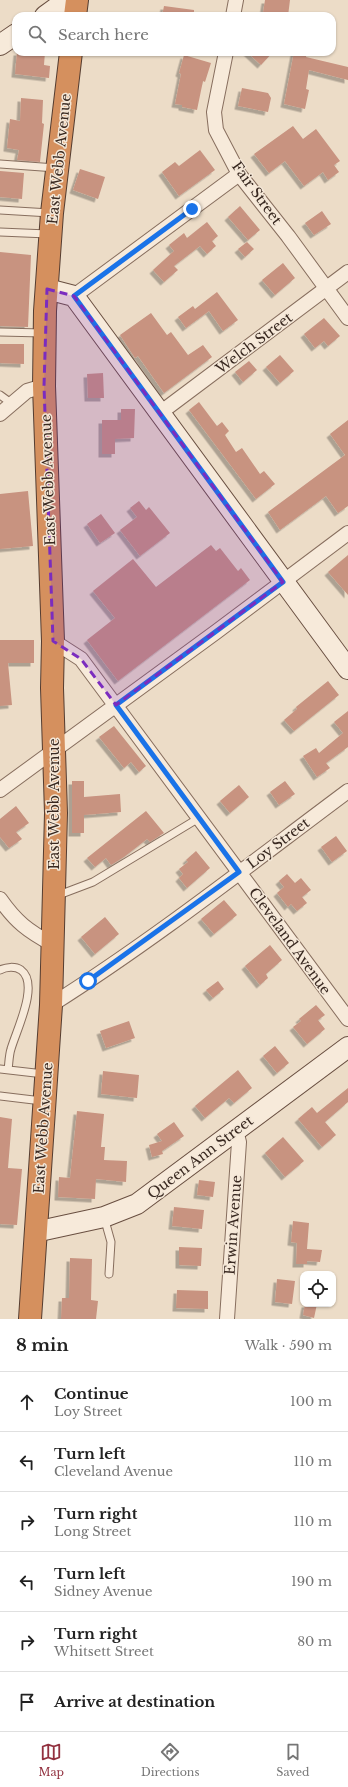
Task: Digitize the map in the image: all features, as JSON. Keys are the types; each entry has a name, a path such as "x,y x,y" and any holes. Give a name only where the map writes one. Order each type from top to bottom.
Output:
{"highway":[{"path":"76,12 77,0"},
{"name":"East Webb Avenue","path":"30,1319 51,1005 56,813 44,386 45,333 52,213 70,56"}],"street":[{"path":"50,12 67,0"},
{"path":"0,45 12,37"},
{"name":"Fair Street","path":"225,56 214,112 216,130 240,174 288,236 348,318"},
{"path":"74,296 240,174"},
{"name":"Welch Street","path":"160,412 348,272"},
{"path":"47,289 74,296 348,670"},
{"path":"0,414 5,399 44,386"},
{"path":"0,790 348,533"},
{"name":"Cleveland Avenue","path":"52,641 81,659 348,1019"},
{"name":"Loy Street","path":"51,1005 127,954 348,791"},
{"path":"0,899 8,911 29,931 52,944"},
{"name":"Queen Ann Street","path":"35,1232 104,1218 137,1204 348,1047"},
{"name":"Erwin Avenue","path":"228,1319 239,1142 236,1131"}],"lane":[{"path":"0,164 57,168"},
{"path":"0,210 52,213"},
{"path":"0,232 51,234"},
{"path":"0,332 45,333"},
{"path":"54,897 93,882 199,818"},
{"path":"0,970 11,967 17,968 23,972 28,983 27,998 10,1050 8,1070"},
{"path":"0,1069 46,1074"},
{"path":"0,1096 44,1102"},
{"path":"104,1218 111,1242 109,1274"}],"highlighted area":[{"path":"47,289 74,296 283,582 116,705 81,659 53,641 44,386"}],"building":[{"path":"265,0 290,0 288,12 263,12"},
{"path":"164,6 194,10 194,12 163,12"},
{"path":"17,56 45,56 44,65 50,66 49,78 15,74"},
{"path":"184,56 211,63 205,82 203,81 197,110 175,104 181,74 179,73"},
{"path":"251,56 269,56 261,65"},
{"path":"293,56 306,56 348,67 348,80 309,70 306,89 309,90 305,109 284,104"},
{"path":"242,88 268,93 271,98 268,112 238,106"},
{"path":"21,98 43,100 42,123 44,124 40,162 17,160 19,150 7,148 10,119 20,121"},
{"path":"293,126 303,139 316,129 340,161 334,165 339,172 328,180 323,172 304,186 285,161 269,173 254,154"},
{"path":"200,150 215,170 179,196 162,172 175,162 179,166"},
{"path":"80,169 105,177 98,199 73,190"},
{"path":"0,171 24,173 22,199 0,197"},
{"path":"240,206 260,230 248,240 228,217"},
{"path":"322,211 331,224 314,235 305,223"},
{"path":"207,222 218,236 212,241 216,246 207,254 200,246 174,266 178,270 164,282 153,270 174,251 169,245 184,233 187,238"},
{"path":"247,242 254,249 245,257 238,249"},
{"path":"0,252 31,255 28,327 0,326"},
{"path":"283,263 295,278 275,295 262,280"},
{"path":"217,292 238,320 223,331 209,311 186,328 178,317 193,306 195,309"},
{"path":"151,313 167,335 171,332 188,355 203,345 212,357 164,393 138,356 135,358 120,335"},
{"path":"324,318 340,336 328,346 324,341 315,348 304,334"},
{"path":"0,344 24,344 24,364 0,363"},
{"path":"280,355 294,371 280,383 266,367"},
{"path":"249,361 257,370 243,382 235,372"},
{"path":"103,373 104,398 88,398 87,374"},
{"path":"199,402 217,426 222,422 229,431 225,435 236,452 242,448 260,474 264,471 275,484 256,499 189,410"},
{"path":"121,409 135,409 134,438 115,439 115,454 102,454 102,420 121,420"},
{"path":"348,420 348,506 338,513 326,496 280,530 268,512 345,455 330,434"},
{"path":"28,491 33,546 0,549 0,494"},
{"path":"139,501 146,510 149,507 170,533 140,556 120,530 137,517 130,508"},
{"path":"101,514 115,533 100,543 87,524"},
{"path":"211,545 216,551 220,548 238,571 241,568 250,580 118,681 87,640 115,618 93,591 133,559 156,587"},
{"path":"348,555 348,595 328,572"},
{"path":"0,640 34,640 34,663 8,663 12,705 0,706"},
{"path":"328,681 339,695 294,731 284,720 297,709 296,707"},
{"path":"348,711 348,747 326,763 330,768 317,777 303,756 316,748 319,753 343,733 334,722"},
{"path":"114,726 146,766 139,772 131,762 124,768 99,737"},
{"path":"72,781 84,781 84,797 120,794 121,812 84,815 84,833 72,833"},
{"path":"285,781 295,794 279,805 270,792"},
{"path":"239,785 249,797 230,813 220,801"},
{"path":"16,806 29,823 16,832 22,839 9,848 0,837 0,819"},
{"path":"146,811 164,833 150,842 147,839 111,865 106,858 95,867 87,858"},
{"path":"336,836 347,851 332,862 321,847"},
{"path":"196,851 210,868 187,888 179,878 183,874 179,869 188,862 186,860"},
{"path":"287,874 295,883 301,878 311,890 302,897 307,903 297,911 291,904 288,907 277,893 284,887 279,881"},
{"path":"224,900 237,915 214,934 201,919"},
{"path":"105,917 119,934 95,954 81,937"},
{"path":"270,945 282,960 266,974 268,978 260,985 245,966"},
{"path":"218,981 224,989 213,998 206,990"},
{"path":"316,1005 325,1015 318,1020 325,1029 307,1044 293,1027 301,1021 299,1019"},
{"path":"129,1021 135,1038 106,1048 100,1031"},
{"path":"275,1046 289,1063 277,1073 263,1056"},
{"path":"238,1070 252,1088 234,1103 229,1098 205,1118 195,1106"},
{"path":"103,1071 139,1075 137,1098 101,1094"},
{"path":"348,1088 348,1102 325,1122 336,1135 322,1147 298,1119 312,1107 317,1113"},
{"path":"77,1111 104,1114 101,1147 105,1147 104,1160 127,1161 126,1182 96,1179 95,1199 58,1197 59,1177 70,1178"},
{"path":"0,1117 12,1119 8,1168 22,1169 17,1225 0,1224"},
{"path":"174,1122 184,1136 162,1151 163,1154 152,1157 149,1145 162,1141 157,1134"},
{"path":"283,1137 304,1161 285,1177 265,1153"},
{"path":"199,1180 215,1182 213,1197 197,1195"},
{"path":"174,1207 204,1210 202,1229 172,1226"},
{"path":"293,1221 309,1223 307,1249 322,1250 320,1262 307,1261 307,1264 296,1264 297,1243 291,1242"},
{"path":"179,1247 202,1248 201,1266 179,1265"},
{"path":"70,1258 92,1259 91,1300 98,1301 96,1319 61,1319 62,1298 69,1298"},
{"path":"277,1279 295,1281 292,1304 275,1302"},
{"path":"177,1290 208,1291 208,1309 176,1308"},
{"path":"304,1307 316,1307 314,1318 303,1315"}],"route":[{"path":"88,981 159,932 239,872 116,705 283,582 74,296 192,209"}]}
